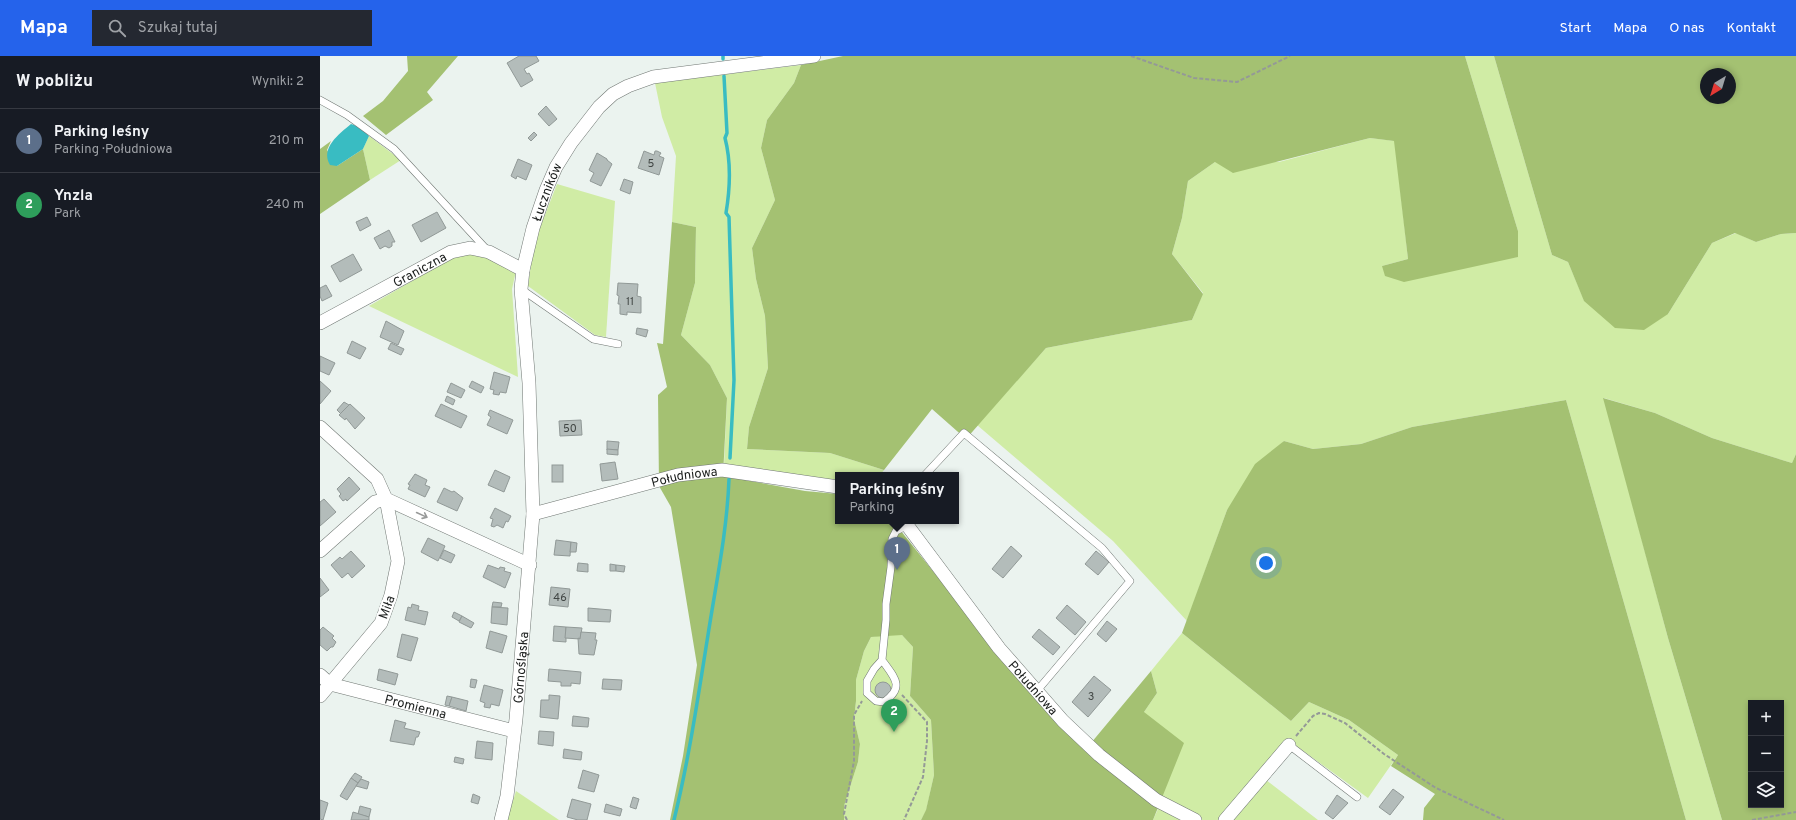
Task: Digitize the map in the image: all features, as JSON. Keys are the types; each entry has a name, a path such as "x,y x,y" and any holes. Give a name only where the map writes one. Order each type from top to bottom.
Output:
{"street":[{"name":"Łuczników","path":"533,514 530,383 521,289 523,270 533,228 546,190 556,167 571,143 599,107 613,94 628,86 653,77 814,56"},
{"name":"Graniczna","path":"320,323 451,252 470,248 489,252 523,270"},
{"name":"Miła","path":"320,427 377,479 386,499 398,561 391,595 381,623 320,696"},
{"name":"Południowa","path":"533,514 678,475 722,470 835,487"},
{"path":"320,551 375,502 386,499 530,565"},
{"name":"Górnośląska","path":"501,820 507,796 514,731 530,565 533,514"},
{"name":"Południowa","path":"907,524 999,648 1063,721 1099,755 1156,800 1195,820"},
{"name":"Promienna","path":"320,675 330,684 514,731"},
{"path":"1225,820 1289,745"}],"lane":[{"path":"320,100 347,115 394,149 489,252"},
{"path":"521,289 593,339 618,344"},
{"path":"928,472 964,433 1102,548 1130,581 1036,692"},
{"path":"882,660 896,683 897,690 892,697 884,702 876,701 867,693 867,681 874,669 882,660 886,604 891,567 892,540 896,531 905,524"},
{"path":"1289,745 1357,797"}],"path":[{"path":"1131,56 1194,78 1238,82 1290,56"},
{"path":"897,690 926,722 927,741 923,777 904,820"},
{"path":"847,820 844,814 854,761 854,715 867,693"},
{"path":"1289,745 1313,716 1325,714 1345,724 1384,754 1436,788 1504,820"},
{"path":"1752,820 1796,812"}],"green space":[{"path":"407,56 458,56 427,92 433,100 386,135 363,116 383,101 408,71"},
{"path":"843,56 1465,56 1518,231 1518,257 1404,282 1385,276 1382,266 1408,259 1394,141 1370,138 1233,173 1215,162 1188,181 1182,218 1172,254 1203,294 1192,320 1046,348 966,439 932,409 884,470 830,453 747,449 749,427 768,368 765,316 756,279 752,248 775,200 761,148 767,120 794,83 801,65"},
{"path":"1465,56 1494,56 1552,255 1568,262 1584,300 1668,314 1712,243 1736,233 1756,242 1781,234 1796,233 1796,454 1792,463 1712,438 1655,413 1604,398 1668,638 1722,820 1686,820 1566,400 1412,427 1361,444 1313,449 1284,441 1227,510 1187,621 1113,541 977,425 1046,348 1192,320 1203,293 1172,254 1182,218 1188,181 1215,162 1279,162 1370,138 1395,141 1408,259 1382,266 1518,257 1518,231"},
{"path":"1494,56 1796,56 1796,233 1781,234 1756,242 1735,233 1712,243 1668,314 1644,330 1615,328 1584,301 1568,262 1552,255"},
{"path":"801,65 794,83 767,120 761,148 775,200 752,248 756,279 765,316 768,368 749,427 747,449 830,453 884,470 882,472 835,472 835,482 724,465 727,398 710,365 681,335 695,283 696,227 672,222 676,156 662,117 655,83"},
{"path":"369,136 401,160 370,180 363,149"},
{"path":"331,141 327,150 337,166 363,149 370,180 320,214 320,149"},
{"path":"557,184 615,201 606,337 595,335 528,286 534,243"},
{"path":"672,222 696,227 695,283 681,335 710,365 727,398 723,476 805,491 835,494 835,524 895,524 991,644 1086,749 1151,671 1157,693 1144,712 1184,743 1153,820 921,820 926,810 934,775 931,720 910,696 913,647 902,635 871,637 864,651 856,680 854,719 860,744 858,762 844,806 844,820 670,820 683,756 697,665 671,507 659,486 658,395 667,387 657,343 663,344"},
{"path":"469,254 483,256 516,271 512,289 518,377 369,306 450,259"},
{"path":"1603,398 1655,413 1712,438 1792,463 1796,454 1796,820 1722,820 1668,638"},
{"path":"1566,400 1686,820 1423,820 1424,808 1435,794 1391,766 1398,755 1349,720 1309,702 1291,721 1182,633 1227,510 1255,464 1284,441 1313,449 1361,444 1412,427"},
{"path":"1182,633 1291,721 1309,702 1349,720 1398,755 1368,798 1295,745 1266,780 1318,820 1153,820 1158,809 1144,712 1157,693 1151,671"},
{"path":"883,635 902,635 913,647 910,696 931,720 934,775 926,811 921,820 844,820 844,806 858,762 860,744 854,719 856,680 864,651 871,637"},
{"path":"516,791 559,820 508,820 507,819"}],"water":[{"path":"351,124 360,127 369,136 363,149 337,166 330,165 327,153 329,147 336,137"}],"building":[{"path":"519,56 536,56 539,61 524,69 527,74 529,73 533,80 521,87 507,63"},
{"path":"546,106 557,119 549,126 538,114"},
{"path":"534,132 537,135 531,141 528,138"},
{"path":"644,151 654,155 655,151 661,153 659,156 664,158 659,175 638,168"},
{"path":"597,153 612,164 601,186 590,181 594,173 589,170"},
{"path":"518,159 532,165 526,180 517,176 516,179 511,176"},
{"path":"624,179 633,182 630,194 620,190"},
{"path":"437,212 446,228 421,242 412,225"},
{"path":"367,217 371,225 360,231 356,222"},
{"path":"389,230 395,242 392,242 392,246 389,248 385,246 380,249 374,238"},
{"path":"353,254 362,270 340,282 331,266"},
{"path":"618,283 638,284 637,296 641,297 641,313 627,312 627,315 620,314 620,304 618,304 619,296 617,295"},
{"path":"326,285 332,296 322,301 320,296 320,288"},
{"path":"386,321 404,331 398,345 380,337"},
{"path":"637,328 648,330 646,337 636,334"},
{"path":"352,341 366,348 360,359 347,353"},
{"path":"391,343 404,349 401,355 388,349"},
{"path":"320,356 335,363 329,375 320,371"},
{"path":"494,372 510,377 506,393 500,392 499,395 493,394 494,390 490,389"},
{"path":"320,381 331,391 320,404"},
{"path":"472,381 484,387 481,393 469,387"},
{"path":"451,383 465,390 461,398 447,392"},
{"path":"447,396 455,400 453,405 445,401"},
{"path":"344,402 349,405 341,414 337,410"},
{"path":"350,404 365,418 355,429 346,418 345,420 339,415"},
{"path":"441,404 467,416 461,428 435,416"},
{"path":"490,410 513,420 507,434 487,425 491,417 488,415"},
{"path":"581,420 582,435 560,436 559,421"},
{"path":"607,441 619,442 618,450 607,450"},
{"path":"607,449 618,450 618,455 607,454"},
{"path":"615,462 618,479 602,481 600,464"},
{"path":"552,465 563,465 563,482 552,482"},
{"path":"495,470 510,477 504,492 488,485"},
{"path":"415,474 427,480 425,485 430,487 425,497 408,489 410,485 408,484"},
{"path":"349,477 360,489 347,501 346,499 343,501 339,496 341,494 337,489"},
{"path":"444,488 452,492 454,491 463,498 457,511 437,502"},
{"path":"324,499 336,512 320,526 320,502"},
{"path":"495,508 511,516 508,522 506,521 503,528 497,525 494,527 491,526 493,519 490,518"},
{"path":"428,538 445,546 438,561 421,552"},
{"path":"556,540 571,542 570,556 554,555"},
{"path":"571,542 577,543 576,552 570,552"},
{"path":"1011,546 1022,556 1003,578 992,569"},
{"path":"444,550 455,555 451,563 440,558"},
{"path":"351,551 365,566 352,578 348,573 342,578 331,565 340,557 342,559"},
{"path":"1096,551 1109,562 1098,575 1085,564"},
{"path":"578,563 588,564 588,572 577,571"},
{"path":"610,564 616,565 616,571 610,571"},
{"path":"488,565 499,569 500,567 505,568 504,571 511,573 505,588 483,577"},
{"path":"616,565 625,566 624,572 616,571"},
{"path":"320,578 329,590 320,597"},
{"path":"551,587 570,589 568,607 549,605"},
{"path":"493,602 502,603 501,607 492,607"},
{"path":"412,604 419,606 418,610 428,612 425,625 405,620 408,607 411,608"},
{"path":"1067,605 1086,622 1075,635 1056,618"},
{"path":"492,607 508,608 507,625 491,623"},
{"path":"588,608 611,610 610,622 588,621"},
{"path":"454,612 462,616 459,621 452,617"},
{"path":"462,616 474,623 471,628 459,622"},
{"path":"1107,621 1117,629 1106,642 1097,634"},
{"path":"554,626 566,627 566,642 553,641"},
{"path":"323,627 334,636 332,638 336,642 333,647 327,651 320,645 320,630"},
{"path":"566,627 582,628 580,639 565,638"},
{"path":"1039,629 1060,647 1053,655 1032,637"},
{"path":"490,631 507,636 502,653 486,648"},
{"path":"581,632 596,633 595,640 597,640 594,655 579,654 578,638 580,639"},
{"path":"402,634 418,638 411,661 397,657"},
{"path":"379,669 398,674 395,685 377,680"},
{"path":"549,669 581,672 580,684 571,683 571,686 561,686 561,682 548,681"},
{"path":"1094,676 1111,690 1088,717 1072,702"},
{"path":"471,679 477,680 475,688 470,687"},
{"path":"603,679 622,680 621,690 602,689"},
{"path":"880,682 886,682 891,687 889,696 886,698 880,698 875,693 875,687"},
{"path":"484,685 503,690 499,706 491,704 490,708 484,707 485,703 480,701"},
{"path":"549,695 560,696 558,719 540,717 541,700 549,700"},
{"path":"447,696 452,697 449,706 445,705"},
{"path":"452,697 468,701 466,711 449,706"},
{"path":"573,716 589,718 588,727 572,726"},
{"path":"395,720 406,723 404,728 420,732 418,737 416,737 414,745 390,741"},
{"path":"539,731 554,732 553,746 538,744"},
{"path":"477,741 493,743 492,760 475,758"},
{"path":"564,749 582,752 581,760 563,758"},
{"path":"455,757 464,759 463,764 454,762"},
{"path":"583,770 599,775 594,792 578,788"},
{"path":"355,773 362,777 358,783 351,778"},
{"path":"351,778 358,783 347,800 340,796"},
{"path":"361,779 369,782 367,789 356,786"},
{"path":"1393,789 1404,797 1390,815 1379,807"},
{"path":"473,794 480,797 478,804 471,802"},
{"path":"1337,795 1348,803 1333,819 1325,813"},
{"path":"633,797 639,799 636,809 630,807"},
{"path":"572,799 591,804 587,820 578,820 567,817"},
{"path":"320,800 328,803 323,820 320,819"},
{"path":"606,804 622,809 620,816 604,812"},
{"path":"360,806 371,809 369,817 358,814"},
{"path":"353,812 369,817 369,820 351,820"}],"waterway":[{"path":"724,76 727,133 725,138 729,175 726,213 729,217 734,380 730,458"},
{"path":"674,820 693,728 718,577 724,538 729,479"}],"place":[{"name":"Parking leśny","path":"897,570"},
{"name":"Ynzla","path":"894,732"}]}
